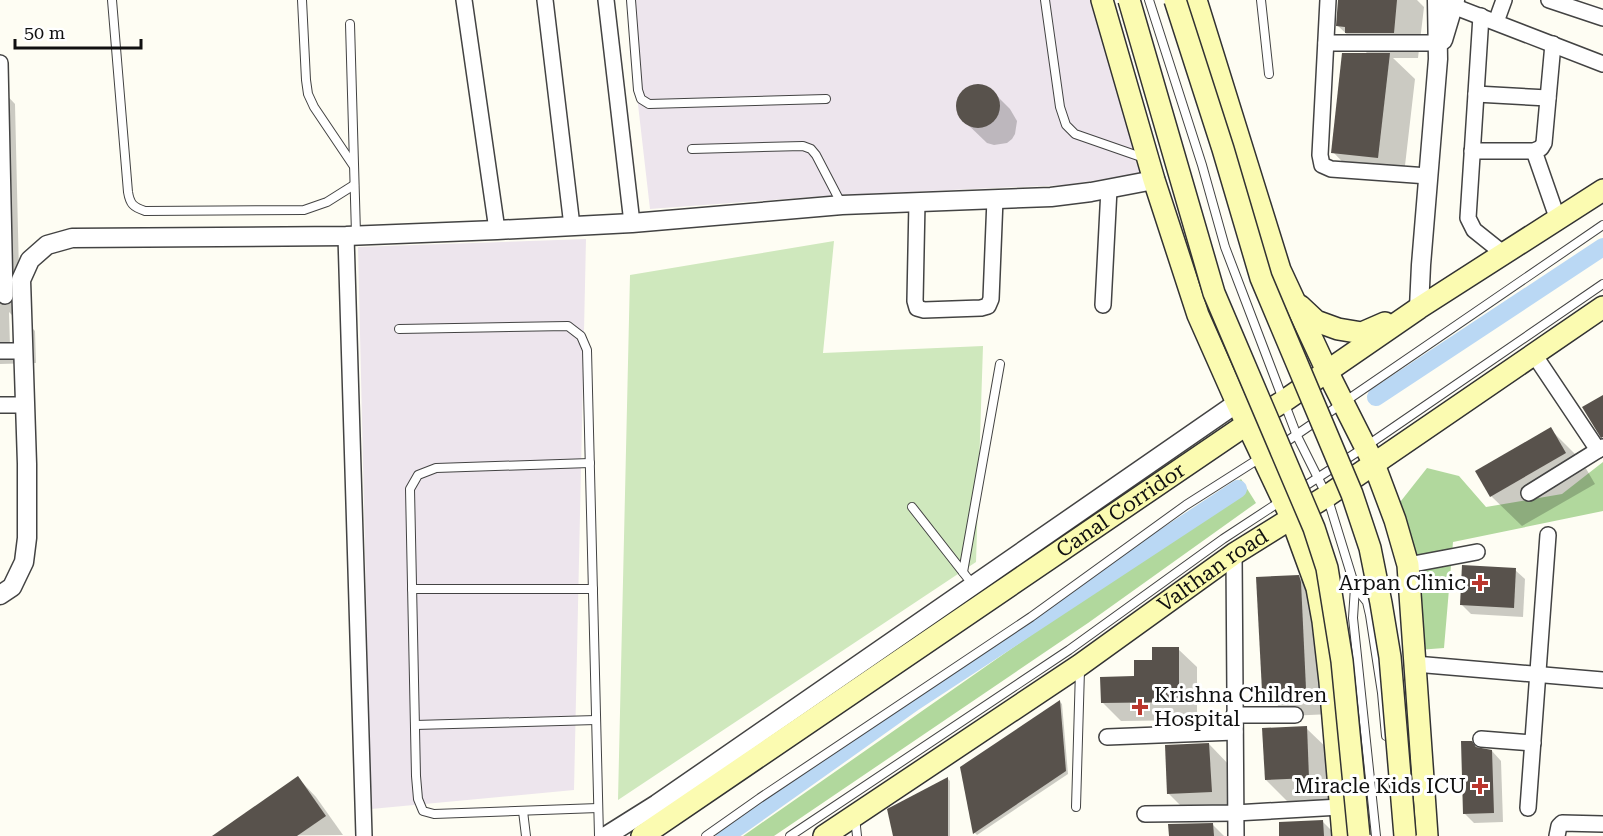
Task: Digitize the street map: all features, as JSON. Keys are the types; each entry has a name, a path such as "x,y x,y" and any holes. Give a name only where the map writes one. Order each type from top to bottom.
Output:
{"main road":[{"path":"1102,0 1151,170 1198,315 1236,403 1287,509 1317,588 1323,621 1343,836"},
{"path":"1130,0 1214,293 1314,528 1327,568 1342,661 1359,836"},
{"path":"1175,0 1261,278 1352,494 1370,548 1390,657 1405,836"},
{"path":"1196,0 1281,270 1327,371 1370,455 1395,520 1408,565 1427,836"},
{"name":"Canal Corridor","path":"642,836 1419,308 1603,190"},
{"path":"1295,302 1316,321 1338,329 1362,333 1419,308"},
{"name":"Valthan road","path":"824,836 856,826 1234,554 1287,509 1603,306"}],"street":[{"path":"464,0 497,230"},
{"path":"545,0 572,226"},
{"path":"606,0 632,223"},
{"path":"1328,0 1320,155 1322,165 1331,169 1428,176"},
{"path":"1496,22 1504,0"},
{"path":"1549,0 1603,18"},
{"path":"1419,308 1420,265 1438,51 1448,2 1603,64"},
{"path":"1481,16 1468,218 1474,230 1504,254"},
{"path":"1326,43 1438,51"},
{"path":"1472,151 1534,151 1541,148 1544,143 1553,44"},
{"path":"0,63 2,238 9,296 24,351 27,527 24,562 12,587 0,595"},
{"path":"1476,94 1548,98"},
{"path":"1534,151 1557,220"},
{"path":"9,296 21,280 30,260 47,244 72,238 351,236 632,223 842,205 1051,196 1109,189 1151,170"},
{"path":"1103,305 1109,189"},
{"path":"916,202 915,302 917,308 924,310 981,308 988,306 991,299 995,199"},
{"path":"351,236 364,836"},
{"path":"0,351 24,351"},
{"path":"1529,493 1601,448 1533,353"},
{"path":"606,836 657,804 968,579 1236,403"},
{"path":"0,405 25,405"},
{"path":"1528,808 1548,536"},
{"path":"1408,565 1477,552"},
{"path":"1234,554 1236,836"},
{"path":"1415,664 1603,680"},
{"path":"1234,715 1294,715"},
{"path":"1107,737 1235,732"},
{"path":"1481,739 1533,743"},
{"path":"1145,814 1235,813 1340,807"},
{"path":"1557,836 1558,826 1562,823 1603,824"}],"lane":[{"path":"112,0 128,192 129,201 134,207 145,211 304,210 327,202 354,185"},
{"path":"302,0 308,94 354,166"},
{"path":"631,0 639,90 641,99 649,104 826,99"},
{"path":"1045,0 1060,107 1066,125 1075,134 1151,170"},
{"path":"1149,0 1202,165 1225,247 1297,436 1323,487 1355,587 1367,602 1382,693 1388,750"},
{"path":"1262,0 1269,74"},
{"path":"350,24 354,166 351,236"},
{"path":"692,149 803,146 811,149 816,155 842,205"},
{"path":"706,836 1031,617 1186,506 1297,436 1603,225"},
{"path":"1370,455 1603,284"},
{"path":"399,329 568,326 581,336 587,350 599,836"},
{"path":"968,579 1000,364"},
{"path":"590,463 436,468 418,475 410,489 415,725 418,800 423,811 434,814 598,808"},
{"path":"912,507 968,579"},
{"path":"790,836 1069,650 1223,538 1287,509"},
{"path":"1355,587 1353,618 1376,836"},
{"path":"412,589 593,589"},
{"path":"1076,807 1080,665"},
{"path":"415,725 596,720"},
{"path":"523,811 526,836"}],"shaded area":[{"path":"626,0 1094,0 1144,173 1065,185 840,195 650,209"},
{"path":"586,239 574,790 371,809 358,247"}],"green space":[{"path":"834,241 823,353 983,346 976,562 618,800 630,275"},
{"path":"1603,462 1603,511 1453,542 1444,648 1418,650 1397,506 1427,468 1459,476 1486,507 1562,494"},
{"path":"1241,479 1256,503 1088,623 774,836 743,836 1150,552"}],"building":[{"path":"1338,0 1397,0 1394,33 1345,33 1345,27 1336,26"},
{"path":"1342,53 1390,53 1378,158 1331,153"},
{"path":"978,84 993,91 1000,106 993,121 978,128 963,121 956,106 963,91"},
{"path":"1603,395 1603,437 1601,438 1582,407"},
{"path":"1551,427 1566,453 1490,497 1475,471"},
{"path":"1462,565 1516,568 1514,608 1460,605"},
{"path":"1299,575 1306,689 1262,691 1256,577"},
{"path":"1152,647 1179,647 1179,702 1101,703 1100,677 1134,676 1134,660 1152,660"},
{"path":"1060,700 1066,771 973,834 960,767"},
{"path":"1307,726 1309,778 1265,780 1262,728"},
{"path":"1461,741 1472,741 1476,747 1492,750 1494,813 1463,814"},
{"path":"1209,743 1212,792 1167,794 1165,745"},
{"path":"298,776 326,816 297,836 212,836"},
{"path":"948,777 948,836 893,836 887,809"},
{"path":"1323,820 1324,836 1279,836 1279,822"},
{"path":"1213,823 1214,836 1169,836 1168,824"}],"waterway":[{"path":"1376,397 1603,247"},
{"path":"725,836 914,702 1238,489"}],"place":[{"name":"Arpan Clinic","path":"1480,583"},
{"name":"Krishna Children Hospital","path":"1140,707"},
{"name":"Miracle Kids ICU","path":"1480,786"}]}
